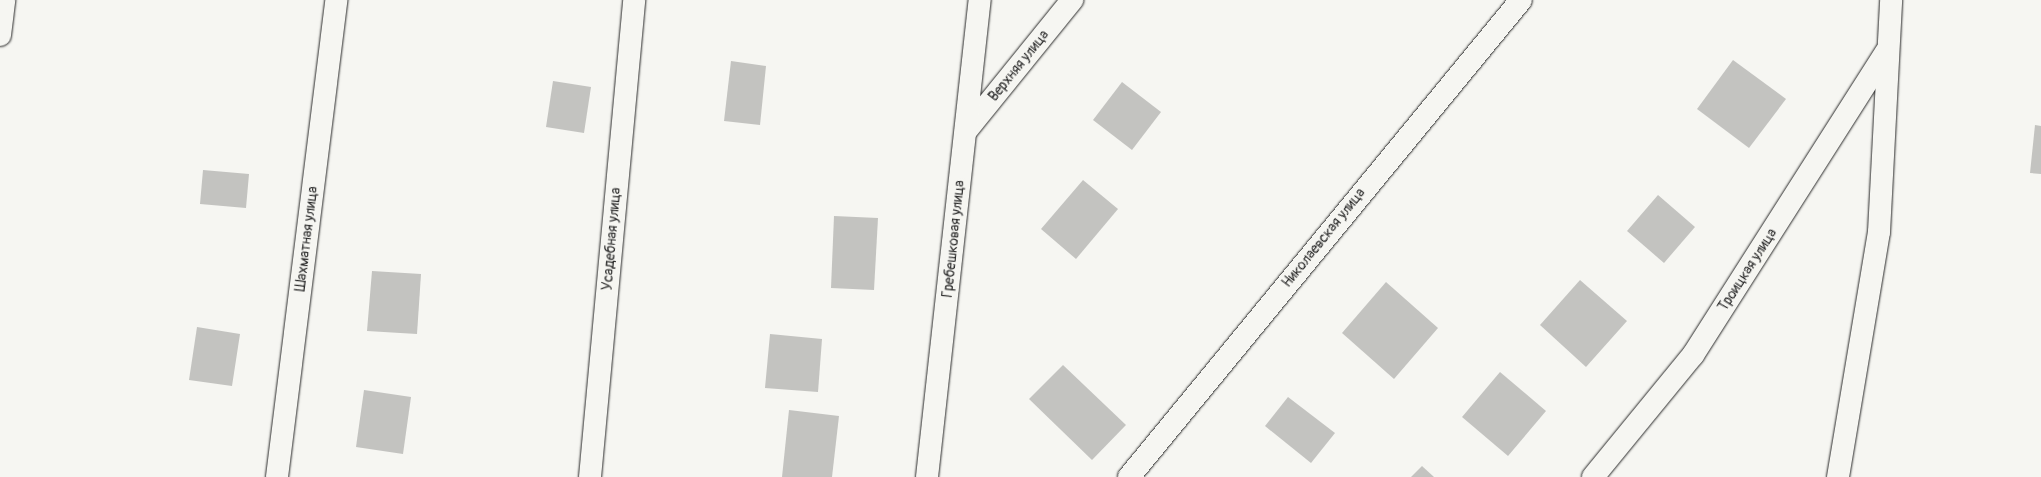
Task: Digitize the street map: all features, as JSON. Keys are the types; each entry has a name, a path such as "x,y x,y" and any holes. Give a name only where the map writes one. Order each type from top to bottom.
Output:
{"street":[{"path":"0,35 4,0"},
{"name":"Шахматная улица","path":"277,477 336,0"},
{"name":"Усадебная улица","path":"590,477 634,0"},
{"name":"Гребешковая улица","path":"927,477 980,0"},
{"name":"Верхняя улица","path":"966,131 1072,0"},
{"name":"Николаевская улица","path":"1129,477 1520,0"},
{"path":"1838,477 1879,232 1886,52 1891,0"},
{"name":"Троицкая улица","path":"1593,477 1693,355 1886,52"}],"building":[{"path":"1733,60 1786,99 1749,148 1697,109"},
{"path":"731,61 766,66 760,125 724,121"},
{"path":"553,81 591,87 584,133 546,127"},
{"path":"1122,82 1161,112 1132,150 1093,120"},
{"path":"2035,125 2041,126 2041,174 2030,173"},
{"path":"203,170 249,174 246,208 200,204"},
{"path":"1083,180 1118,209 1076,259 1041,229"},
{"path":"1658,195 1695,227 1664,263 1627,231"},
{"path":"834,216 878,218 874,290 831,288"},
{"path":"372,271 421,274 417,334 367,331"},
{"path":"1580,280 1627,321 1586,367 1540,325"},
{"path":"1386,282 1438,328 1394,379 1342,333"},
{"path":"197,327 240,334 232,386 189,380"},
{"path":"770,334 822,339 818,392 765,388"},
{"path":"1063,365 1126,425 1092,460 1029,399"},
{"path":"1500,372 1546,411 1508,456 1462,417"},
{"path":"364,390 411,397 403,454 356,447"},
{"path":"1288,397 1335,433 1311,463 1265,426"},
{"path":"789,410 839,416 832,477 782,477"},
{"path":"1422,466 1434,477 1411,477"}]}
